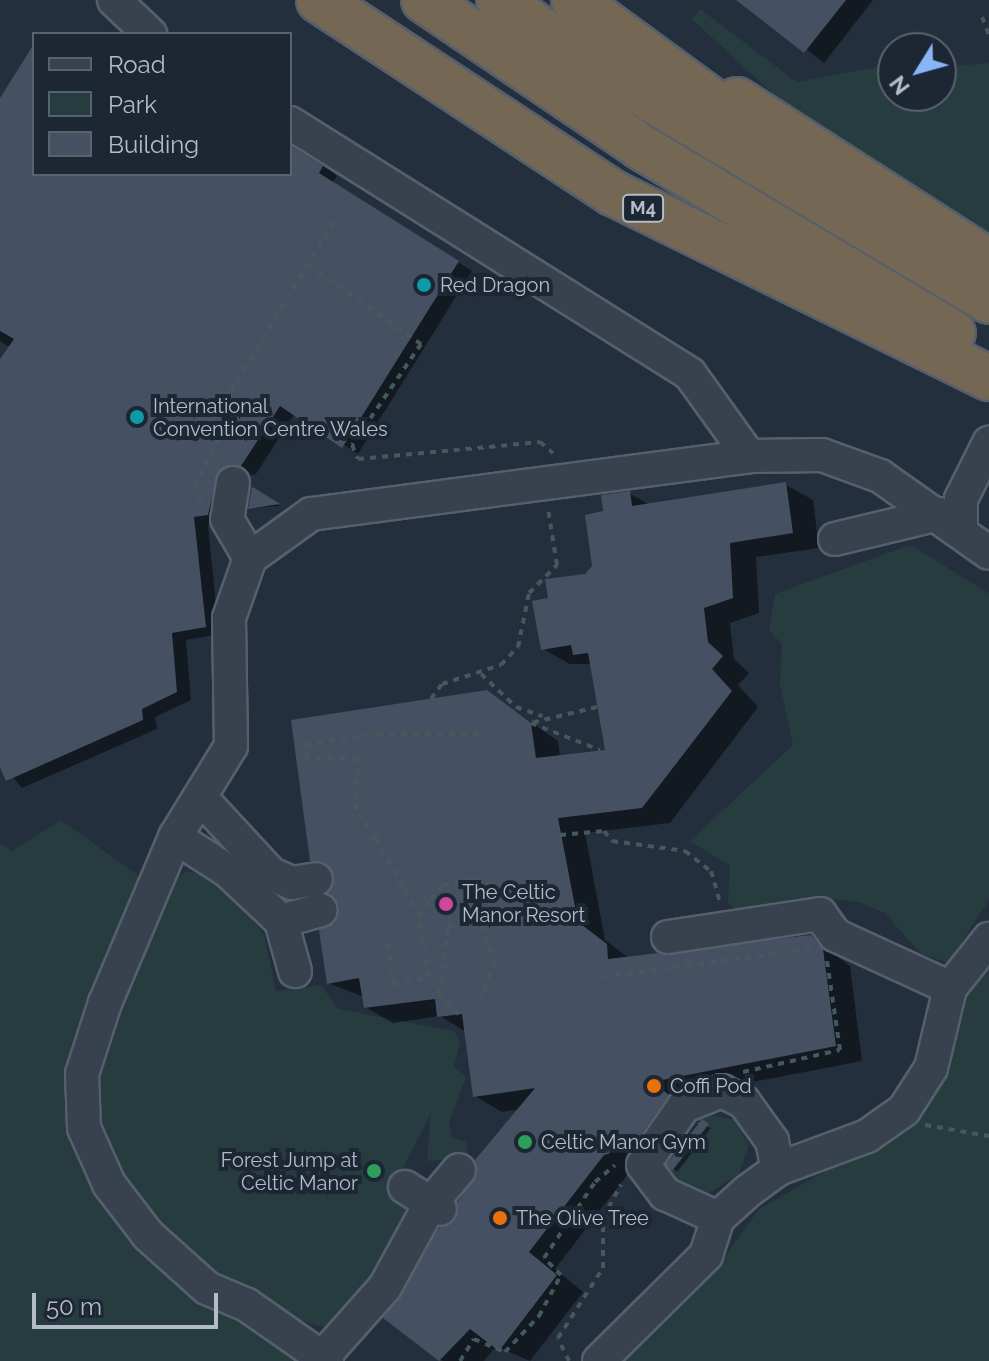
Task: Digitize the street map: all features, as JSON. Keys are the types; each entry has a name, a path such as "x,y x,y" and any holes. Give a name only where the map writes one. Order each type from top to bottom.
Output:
{"highway":[{"name":"M4","path":"319,0 613,193 989,378"},
{"name":"M4","path":"424,0 641,147 989,355"},
{"path":"499,0 698,130 989,299"},
{"path":"574,0 989,299"},
{"path":"604,0 790,139 989,262"}],"lane":[{"path":"114,0 148,32"},
{"path":"292,124 681,367 712,397 749,456"},
{"path":"954,517 969,478 989,443"},
{"path":"459,1170 426,1199 385,1287 324,1359 247,1305 207,1288 148,1235 109,1184 84,1128 82,1074 175,837 231,746 229,618 250,558 311,514 749,456 841,457 954,517 989,553"},
{"path":"233,483 227,519 250,558"},
{"path":"200,797 271,874 318,895 281,921"},
{"path":"175,837 228,871 281,921 295,971"},
{"path":"668,937 820,914 835,935 950,988"},
{"path":"599,1361 706,1255 718,1218 778,1169 867,1136 904,1110 931,1068 950,988 989,939"},
{"path":"718,1218 665,1194 643,1165 684,1106 722,1091 744,1102 772,1141 778,1169"}],"path":[{"path":"982,17 989,35"},
{"path":"307,265 421,344 352,445 358,459 540,442 582,478"},
{"path":"431,699 442,684 481,674 518,647 529,593 557,565 543,482"},
{"path":"481,674 516,707 542,716"},
{"path":"597,707 542,716 531,723 600,750"},
{"path":"388,943 393,984 429,977 419,916 376,838 356,810 358,757 307,759 305,745 377,734 479,734"},
{"path":"560,835 604,831 612,841 685,851 718,884 726,930"},
{"path":"357,841 376,838"},
{"path":"419,916 443,885 476,879 506,887"},
{"path":"459,1014 439,994 448,927 457,922 481,925 495,962 479,1003"},
{"path":"603,977 825,947 840,1050 749,1065 738,1076"},
{"path":"904,1110 939,1130 989,1136"},
{"path":"460,1361 474,1339 505,1352 539,1316 561,1275 544,1258 595,1182 620,1162 620,1195 603,1218 603,1268 558,1338 569,1361"}],"green space":[{"path":"700,9 797,82 877,67 877,112 957,112 957,66 989,63 989,241 789,109 692,19"},
{"path":"910,545 989,593 989,900 948,963 920,953 885,913 859,902 833,899 742,916 728,903 730,866 690,841 793,745 780,684 782,644 769,630 775,594"},
{"path":"61,820 157,889 187,871 216,877 264,934 276,991 321,985 338,1009 454,1031 460,1042 454,1067 466,1077 449,1123 452,1138 466,1142 469,1158 427,1161 431,1113 398,1178 414,1210 400,1251 327,1328 252,1306 327,1361 0,1361 0,843 12,851"},
{"path":"989,957 989,1361 622,1361 710,1277 759,1209 914,1121 943,1074 961,992"},
{"path":"705,1114 735,1120 749,1145 739,1174 702,1198 683,1195 664,1166"}],"building":[{"path":"736,0 846,0 804,53"},
{"name":"International Convention Centre Wales","path":"32,47 32,176 292,176 292,146 323,166 319,173 459,261 342,448 280,406 241,466 218,472 208,515 194,517 206,627 172,633 177,692 142,709 143,720 6,781 0,767 0,359 14,339 0,331 0,98"},
{"name":"The Celtic Manor Resort","path":"786,482 793,533 730,543 733,598 704,608 708,642 723,656 712,669 732,691 642,808 558,818 578,922 607,944 608,959 811,935 823,949 836,1046 652,1082 669,1095 633,1146 604,1155 529,1252 557,1275 499,1351 470,1329 439,1361 383,1318 439,1228 456,1218 457,1203 477,1174 475,1160 535,1088 473,1097 462,1014 437,1017 435,999 364,1008 359,978 327,984 319,930 335,923 339,906 329,893 331,868 310,861 291,720 487,690 531,723 536,758 605,750 588,653 573,655 571,645 541,650 532,601 548,598 545,579 585,574 592,566 585,515 603,511 601,495 630,491 632,506"},
{"path":"252,487 256,489 280,504 248,509"},
{"path":"702,1119 709,1124 672,1171 666,1165"}],"place":[{"name":"Red Dragon","path":"424,285"},
{"name":"International Convention Centre Wales","path":"137,417"},
{"name":"The Celtic Manor Resort","path":"446,904"},
{"name":"Coffi Pod","path":"654,1086"},
{"name":"Celtic Manor Gym","path":"525,1142"},
{"name":"Forest Jump at Celtic Manor","path":"374,1171"},
{"name":"The Olive Tree","path":"500,1218"}]}
